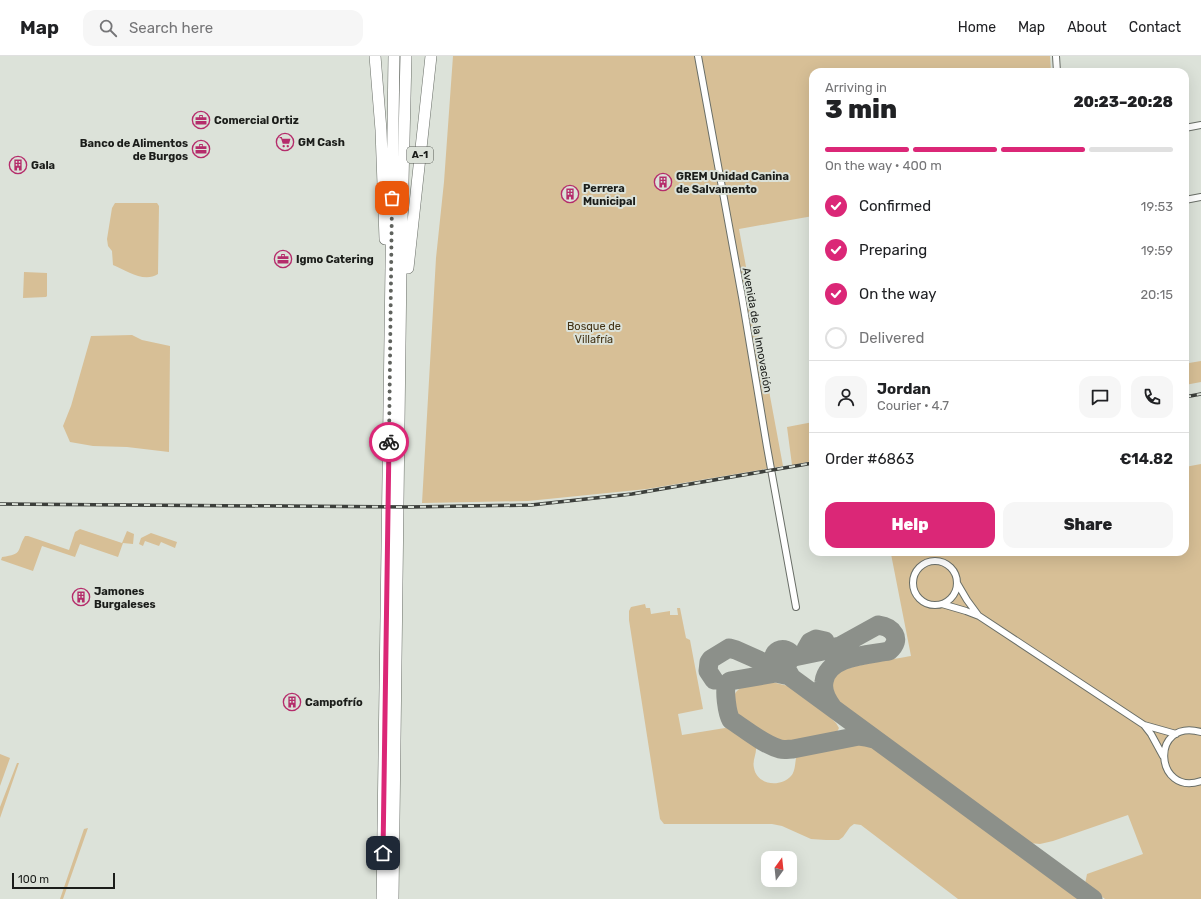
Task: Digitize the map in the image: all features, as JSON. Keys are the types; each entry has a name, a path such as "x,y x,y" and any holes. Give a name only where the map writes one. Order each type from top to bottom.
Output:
{"highway":[{"path":"371,56 378,98 381,130"},
{"path":"375,56 381,130 385,257 385,366 390,378"},
{"name":"A-1","path":"382,899 394,56"},
{"name":"A-1","path":"393,899 401,265 406,56"},
{"name":"A-1","path":"400,364 411,237 430,56"},
{"path":"377,899 380,772 385,744"}],"street":[{"name":"Avenida de la Innovación","path":"698,56 796,607"},
{"path":"1056,56 1057,68"},
{"path":"1189,127 1201,125"},
{"path":"1189,199 1201,197"},
{"path":"979,616 967,600 950,566 943,562 936,561 922,565 917,570 913,584 915,592 924,603 931,605 942,604 979,616 1144,724 1176,734"},
{"path":"942,604 952,598 956,593 958,583"},
{"path":"1144,724 1152,734 1163,756"},
{"path":"1201,732 1184,730 1176,734 1169,740 1165,747 1163,756 1164,765 1168,772 1175,778 1183,782 1191,783 1201,781"}],"green space":[{"name":"Bosque de Villafría","path":"453,56 1050,56 1051,68 809,68 809,217 739,229 783,466 647,489 528,501 422,503 436,258 444,182"},
{"path":"115,203 157,203 159,206 158,274 141,277 113,265 112,251 108,246 107,239 112,208"},
{"path":"24,272 47,273 46,297 23,298"},
{"path":"132,335 142,340 170,346 169,452 127,447 93,446 70,442 63,426 71,406 91,336"},
{"path":"1201,361 1201,382 1189,384 1189,363"},
{"path":"809,423 809,462 792,465 787,427"},
{"path":"1201,464 1201,899 1105,899 1085,884 1087,874 1143,854 1128,815 1053,841 1040,844 1029,843 839,702 834,695 832,687 836,675 845,669 911,656 891,556 1189,556 1189,466"},
{"path":"80,529 122,543 127,531 134,534 133,544 123,543 118,557 80,544 75,557 42,546 33,571 1,560 2,557 17,553 25,536 69,550 75,532"},
{"path":"151,533 177,542 175,548 161,542 159,546 145,541 143,546 139,544 141,538"},
{"path":"645,604 646,608 650,608 651,614 670,611 670,615 678,615 677,608 680,608 686,638 690,640 703,709 678,714 682,735 725,728 738,732 756,746 754,768 756,774 764,781 770,783 781,782 791,776 794,770 796,758 800,755 862,743 870,746 1078,899 958,899 861,825 854,824 839,840 826,840 811,839 782,826 772,824 664,824 660,819 629,620 629,611 631,607"},
{"path":"772,682 788,686 830,717 839,728 837,732 834,735 781,743 775,741 744,722 738,716 734,696 736,692 741,687"},
{"path":"0,754 10,758 0,786"},
{"path":"17,763 19,763 0,818 0,807"},
{"path":"88,828 63,899 60,899 84,829"}],"taxiway":[{"path":"792,678 788,672 787,665 793,657 840,646 878,625 888,628 892,631 896,638 893,647 889,651 850,658 832,667 827,673 824,682 824,693 833,708"},
{"path":"785,673 775,665 773,660 778,650 786,650 794,657 828,650 825,641 816,639 810,642 806,649"},
{"path":"714,680 708,671 709,662 711,659 729,648 781,670 1093,899"},
{"path":"785,675 776,673 730,681 726,687 726,702 731,720 761,740 774,747 782,749 793,749 859,736 874,739"}],"railway":[{"path":"1189,396 1201,394"},
{"path":"0,504 409,507 531,505 632,494 809,464"}],"way so far":[{"path":"389,442 392,198"}],"place":[{"name":"Comercial Ortiz","path":"201,120"},
{"name":"GM Cash","path":"285,142"},
{"name":"Banco de Alimentos de Burgos","path":"201,149"},
{"name":"Gala","path":"18,165"},
{"name":"GREM Unidad Canina de Salvamento","path":"663,182"},
{"name":"Perrera Municipal","path":"570,194"},
{"name":"Igmo Catering","path":"283,259"},
{"name":"Jamones Burgaleses","path":"81,597"},
{"name":"Campofrío","path":"292,702"}],"route":[{"path":"383,853 389,442"}]}
